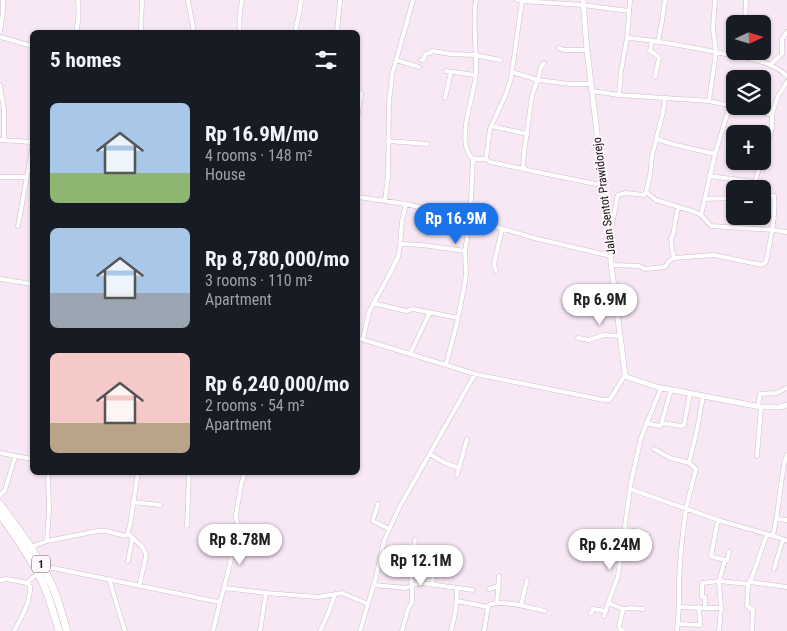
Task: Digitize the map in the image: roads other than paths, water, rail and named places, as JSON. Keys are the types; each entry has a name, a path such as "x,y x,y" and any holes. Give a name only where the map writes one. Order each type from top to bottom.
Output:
{"highway":[{"name":"1","path":"0,504 30,548 59,631"},
{"name":"1","path":"0,514 25,550 38,574 55,593 67,631"}],"main road":[{"name":"Jalan Sentot Prawidorejo","path":"583,2 601,185 610,240 624,375"},
{"path":"624,375 661,388 703,396 759,405 780,407 787,405"}],"street":[{"path":"0,32 3,0"},
{"path":"76,30 78,0"},
{"path":"141,30 142,0"},
{"path":"188,0 194,30"},
{"path":"240,30 238,24 242,0"},
{"path":"296,30 300,14 301,0"},
{"path":"337,30 340,0"},
{"path":"385,201 388,176 392,75 413,0"},
{"path":"446,365 458,318 466,273 465,250 470,219 473,159 467,151 466,127 476,75 476,0"},
{"path":"517,0 583,2 629,11"},
{"path":"619,95 630,0"},
{"path":"658,42 665,0"},
{"path":"709,101 716,52 713,28 715,0"},
{"path":"745,15 746,0"},
{"path":"486,159 491,126 506,94 512,72 522,1"},
{"path":"770,65 782,54 782,39 787,32"},
{"path":"0,37 30,45"},
{"path":"627,38 694,47 726,54"},
{"path":"652,41 650,51 656,54 658,58 655,77"},
{"path":"559,48 564,50 587,50"},
{"path":"421,60 432,51 448,54 475,55 500,60"},
{"path":"396,60 419,67"},
{"path":"752,60 770,65 787,76"},
{"path":"524,169 522,165 532,96 538,80 540,67 544,63"},
{"path":"445,98 448,71 476,75"},
{"path":"512,72 538,80 570,84 591,84"},
{"path":"771,131 772,113 778,96 787,82"},
{"path":"0,85 4,110 2,140 30,142"},
{"path":"592,91 619,95 709,101 726,104"},
{"path":"610,240 618,195 644,195 646,192 665,98"},
{"path":"701,215 709,176 727,115"},
{"path":"491,126 527,134"},
{"path":"656,139 715,154"},
{"path":"388,142 427,144"},
{"path":"473,159 486,159 490,162 601,185"},
{"path":"18,226 30,160"},
{"path":"709,176 740,180"},
{"path":"0,177 27,177"},
{"path":"646,192 656,200 701,215 711,226 787,232"},
{"path":"612,265 639,266 645,269 665,267 674,258 714,255 762,265 766,262 773,230 774,197 771,196"},
{"path":"360,197 406,204 611,256"},
{"path":"705,199 726,198"},
{"path":"363,339 373,303 398,256 406,204"},
{"path":"674,258 671,238 678,207"},
{"path":"496,271 494,264 502,228"},
{"path":"400,244 465,250"},
{"path":"0,279 30,284"},
{"path":"373,303 406,311 413,309 458,318"},
{"path":"410,354 430,312"},
{"path":"578,338 589,340 604,335 620,336"},
{"path":"360,338 474,374 604,400 609,400 624,375"},
{"path":"360,631 384,541 398,508 474,374"},
{"path":"604,616 618,576 630,489 641,438 661,388"},
{"path":"757,456 760,394 776,393 787,388"},
{"path":"662,423 671,390"},
{"path":"646,423 659,426 662,423 684,425 690,393"},
{"path":"689,463 703,396"},
{"path":"457,475 467,439"},
{"path":"654,449 670,458 689,463 696,470 686,508 679,579 677,631"},
{"path":"0,453 30,459"},
{"path":"430,454 445,463 459,468"},
{"path":"773,536 787,455"},
{"path":"0,495 4,490 15,457"},
{"path":"48,475 48,541"},
{"path":"138,475 128,533 132,540 143,547 146,554 140,586"},
{"path":"187,526 189,475"},
{"path":"213,631 240,527 236,515 244,475"},
{"path":"630,489 718,520 785,540 774,569"},
{"path":"133,502 160,505"},
{"path":"378,504 373,522 389,529"},
{"path":"776,519 787,520"},
{"path":"718,520 711,556 725,560"},
{"path":"624,529 648,534"},
{"path":"30,548 48,541 98,531 125,536 128,533"},
{"path":"758,631 752,631 754,610 747,606 749,583 767,534"},
{"path":"128,561 132,540"},
{"path":"402,631 412,602 411,574 415,540"},
{"path":"432,585 436,548"},
{"path":"720,631 719,581 729,552"},
{"path":"27,583 46,568 53,568 220,602"},
{"path":"497,603 499,576"},
{"path":"0,580 6,579 27,583 30,586 30,595 26,607 14,631"},
{"path":"109,579 125,631"},
{"path":"521,605 527,580"},
{"path":"705,608 705,597 702,597 702,583 719,581 787,587"},
{"path":"374,584 406,588 421,583 473,590"},
{"path":"489,589 499,586"},
{"path":"224,588 318,597 342,593 368,604"},
{"path":"451,631 457,601 457,588"},
{"path":"260,631 266,593"},
{"path":"320,631 335,594"},
{"path":"457,601 488,608"},
{"path":"484,631 488,608 491,603 521,605 545,611"},
{"path":"608,603 623,609 644,608"},
{"path":"679,607 721,608"},
{"path":"678,624 700,625 700,607"},
{"path":"591,613 593,609 606,611"},
{"path":"623,609 619,627 623,631"}]}
